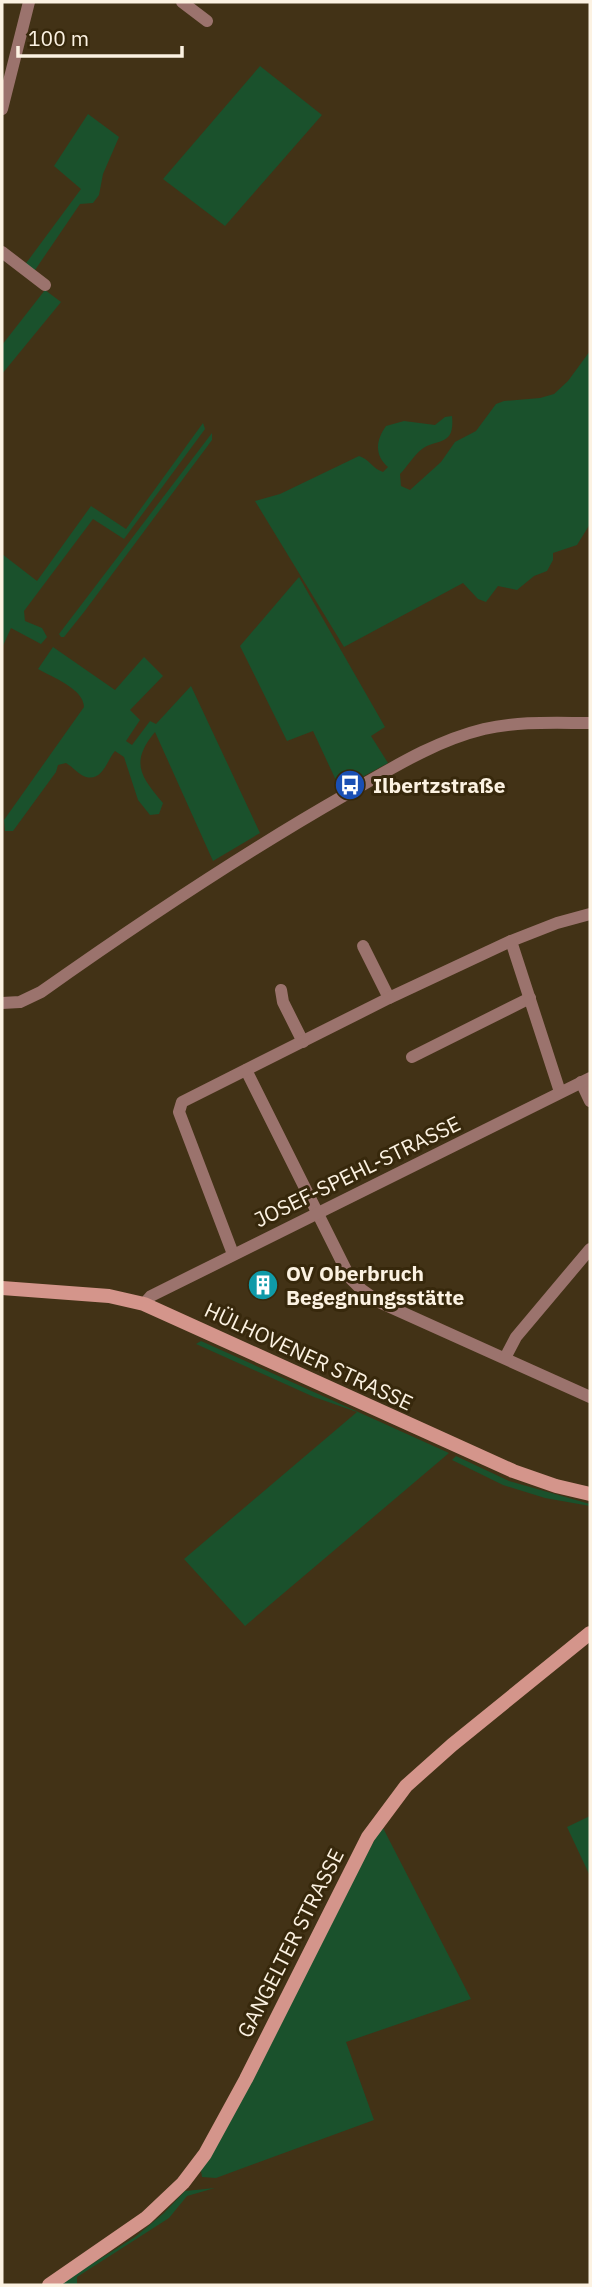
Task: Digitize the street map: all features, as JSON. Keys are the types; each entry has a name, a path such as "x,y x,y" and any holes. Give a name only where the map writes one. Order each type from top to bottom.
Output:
{"main road":[{"name":"HÜLHOVENER STRASSE","path":"2,1288 109,1296 144,1304 513,1471 590,1494"},
{"name":"GANGELTER STRASSE","path":"49,2285 146,2218 183,2183 205,2154 368,1837 406,1786 452,1745 590,1633"}],"street":[{"path":"2,109 29,2"},
{"path":"182,2 207,21"},
{"path":"2,252 45,285"},
{"path":"2,1003 20,1002 41,992 173,900 256,847 432,747 486,728 516,724 590,723"},
{"path":"233,1254 179,1112 181,1102 389,998 511,941 557,923 590,914"},
{"path":"511,941 560,1092"},
{"path":"363,946 389,998"},
{"path":"281,990 283,1002 303,1042"},
{"path":"412,1058 530,998"},
{"path":"246,1070 349,1278 379,1302 590,1397"},
{"path":"586,1080 590,1101"},
{"name":"JOSEF-SPEHL-STRASSE","path":"144,1304 151,1296 233,1254 586,1080"},
{"path":"505,1358 516,1336 590,1248"}],"green space":[{"path":"260,66 322,115 225,226 163,179"},
{"path":"88,114 119,137 103,174 99,195 93,203 80,204 33,273 24,266 81,189 54,166"},
{"path":"45,290 61,302 2,374 2,345"},
{"path":"590,351 590,524 577,545 553,553 553,560 547,571 534,576 517,590 498,586 486,602 478,599 463,583 344,647 255,501 280,494 359,456 383,472 388,467 380,458 378,447 386,426 404,421 435,425 445,417 452,416 451,433 448,437 422,449 400,474 401,486 410,490 441,462 455,442 476,431 496,404 554,394 568,381"},
{"path":"203,423 205,429 124,539 93,519 24,611 25,621 42,628 47,637 41,644 11,628 2,648 2,554 37,581 91,506 126,529"},
{"path":"212,433 212,440 84,612 64,637 61,637 59,634"},
{"path":"299,577 385,727 371,736 388,763 340,789 313,731 287,741 240,646"},
{"path":"53,647 115,690 144,657 163,676 130,710 140,720 126,741 132,745 150,721 156,724 191,686 260,833 213,861 155,732 142,752 140,761 144,777 163,803 159,814 150,815 138,800 124,757 115,751 97,776 83,776 66,763 58,765 56,772 13,831 5,831 4,820 84,707 83,701 73,689 38,669"},
{"path":"201,1341 449,1453 245,1626 184,1559 357,1412 314,1397 196,1344"},
{"path":"456,1456 509,1481 590,1506 545,1498 503,1485 452,1460"},
{"path":"590,1816 590,1876 567,1827"},
{"path":"382,1826 471,1999 346,2042 374,2120 216,2178 202,2177 201,2171"},
{"path":"215,2188 187,2196 169,2218 77,2277 77,2285 58,2285 135,2237 185,2191"}],"place":[{"name":"Ilbertzstraße","path":"350,785"},
{"name":"OV Oberbruch Begegnungsstätte","path":"263,1285"}]}
